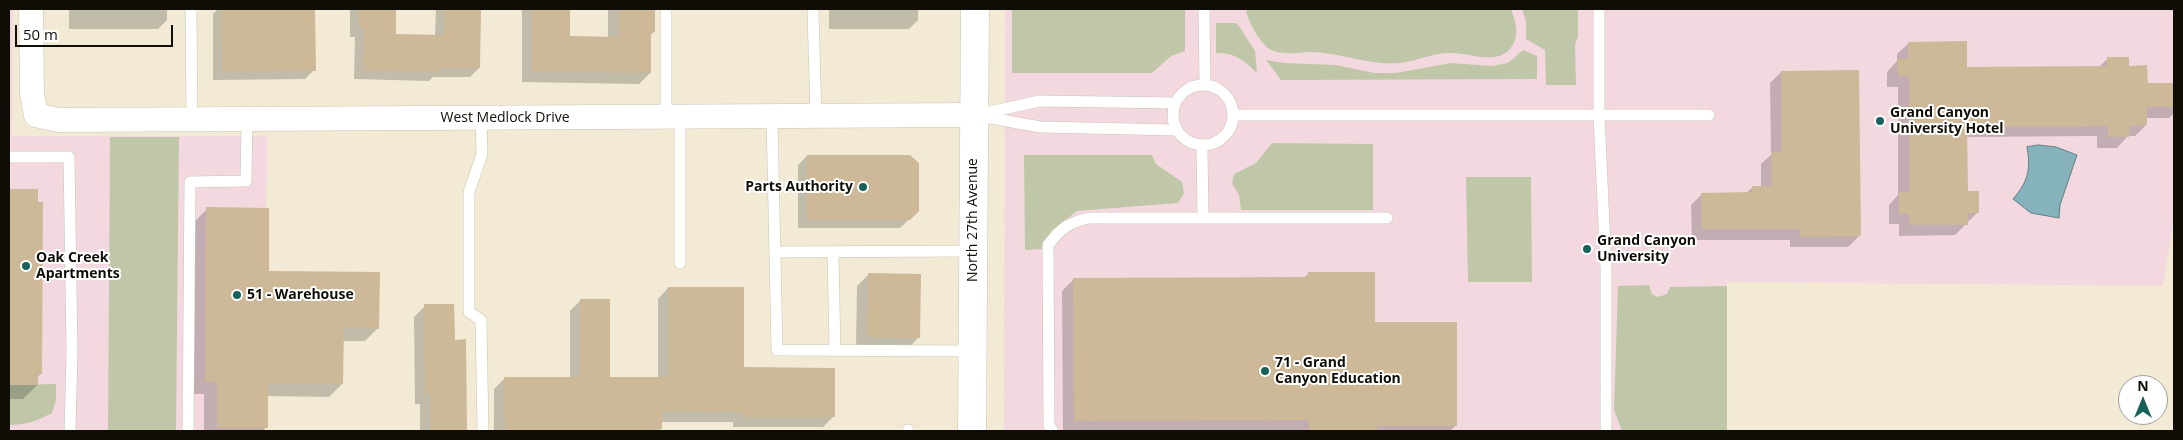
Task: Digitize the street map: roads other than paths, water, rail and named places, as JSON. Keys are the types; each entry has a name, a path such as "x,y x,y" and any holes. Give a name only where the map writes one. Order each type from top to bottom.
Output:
{"main road":[{"name":"North 27th Avenue","path":"972,431 975,9"}],"street":[{"name":"West Medlock Drive","path":"31,9 32,93 36,115 58,120 974,115"}],"lane":[{"path":"191,9 192,120"},
{"path":"666,9 680,263"},
{"path":"1204,9 1205,84"},
{"path":"1599,9 1599,116 1606,269 1606,431"},
{"path":"813,13 816,116"},
{"path":"1205,84 1214,86 1228,98 1233,115 1232,125 1219,141 1202,145 1190,143 1176,130 1172,112 1174,103 1186,89 1205,84"},
{"path":"974,115 1040,101 1174,103"},
{"path":"974,115 1040,127 1176,130"},
{"path":"1233,115 1708,115"},
{"path":"772,116 777,350 973,351"},
{"path":"481,118 482,154 469,192 468,312 481,320 483,430"},
{"path":"188,431 190,182 246,181 247,120"},
{"path":"1202,145 1204,218"},
{"path":"9,157 69,157 72,352 70,431"},
{"path":"1053,431 1049,426 1048,245 1059,230 1072,222 1089,218 1387,218"},
{"path":"775,252 973,251"},
{"path":"833,252 835,350"}],"water":[{"path":"2039,145 2056,147 2077,155 2060,205 2059,218 2031,213 2013,199 2022,187 2027,175 2029,162 2027,147"}],"place":[{"name":"Grand Canyon University Hotel","path":"1880,121"},
{"name":"Parts Authority","path":"863,187"},
{"name":"Grand Canyon University","path":"1587,249"},
{"name":"Oak Creek Apartments","path":"26,266"},
{"name":"51 - Warehouse","path":"237,295"},
{"name":"71 - Grand Canyon Education","path":"1265,371"}]}
